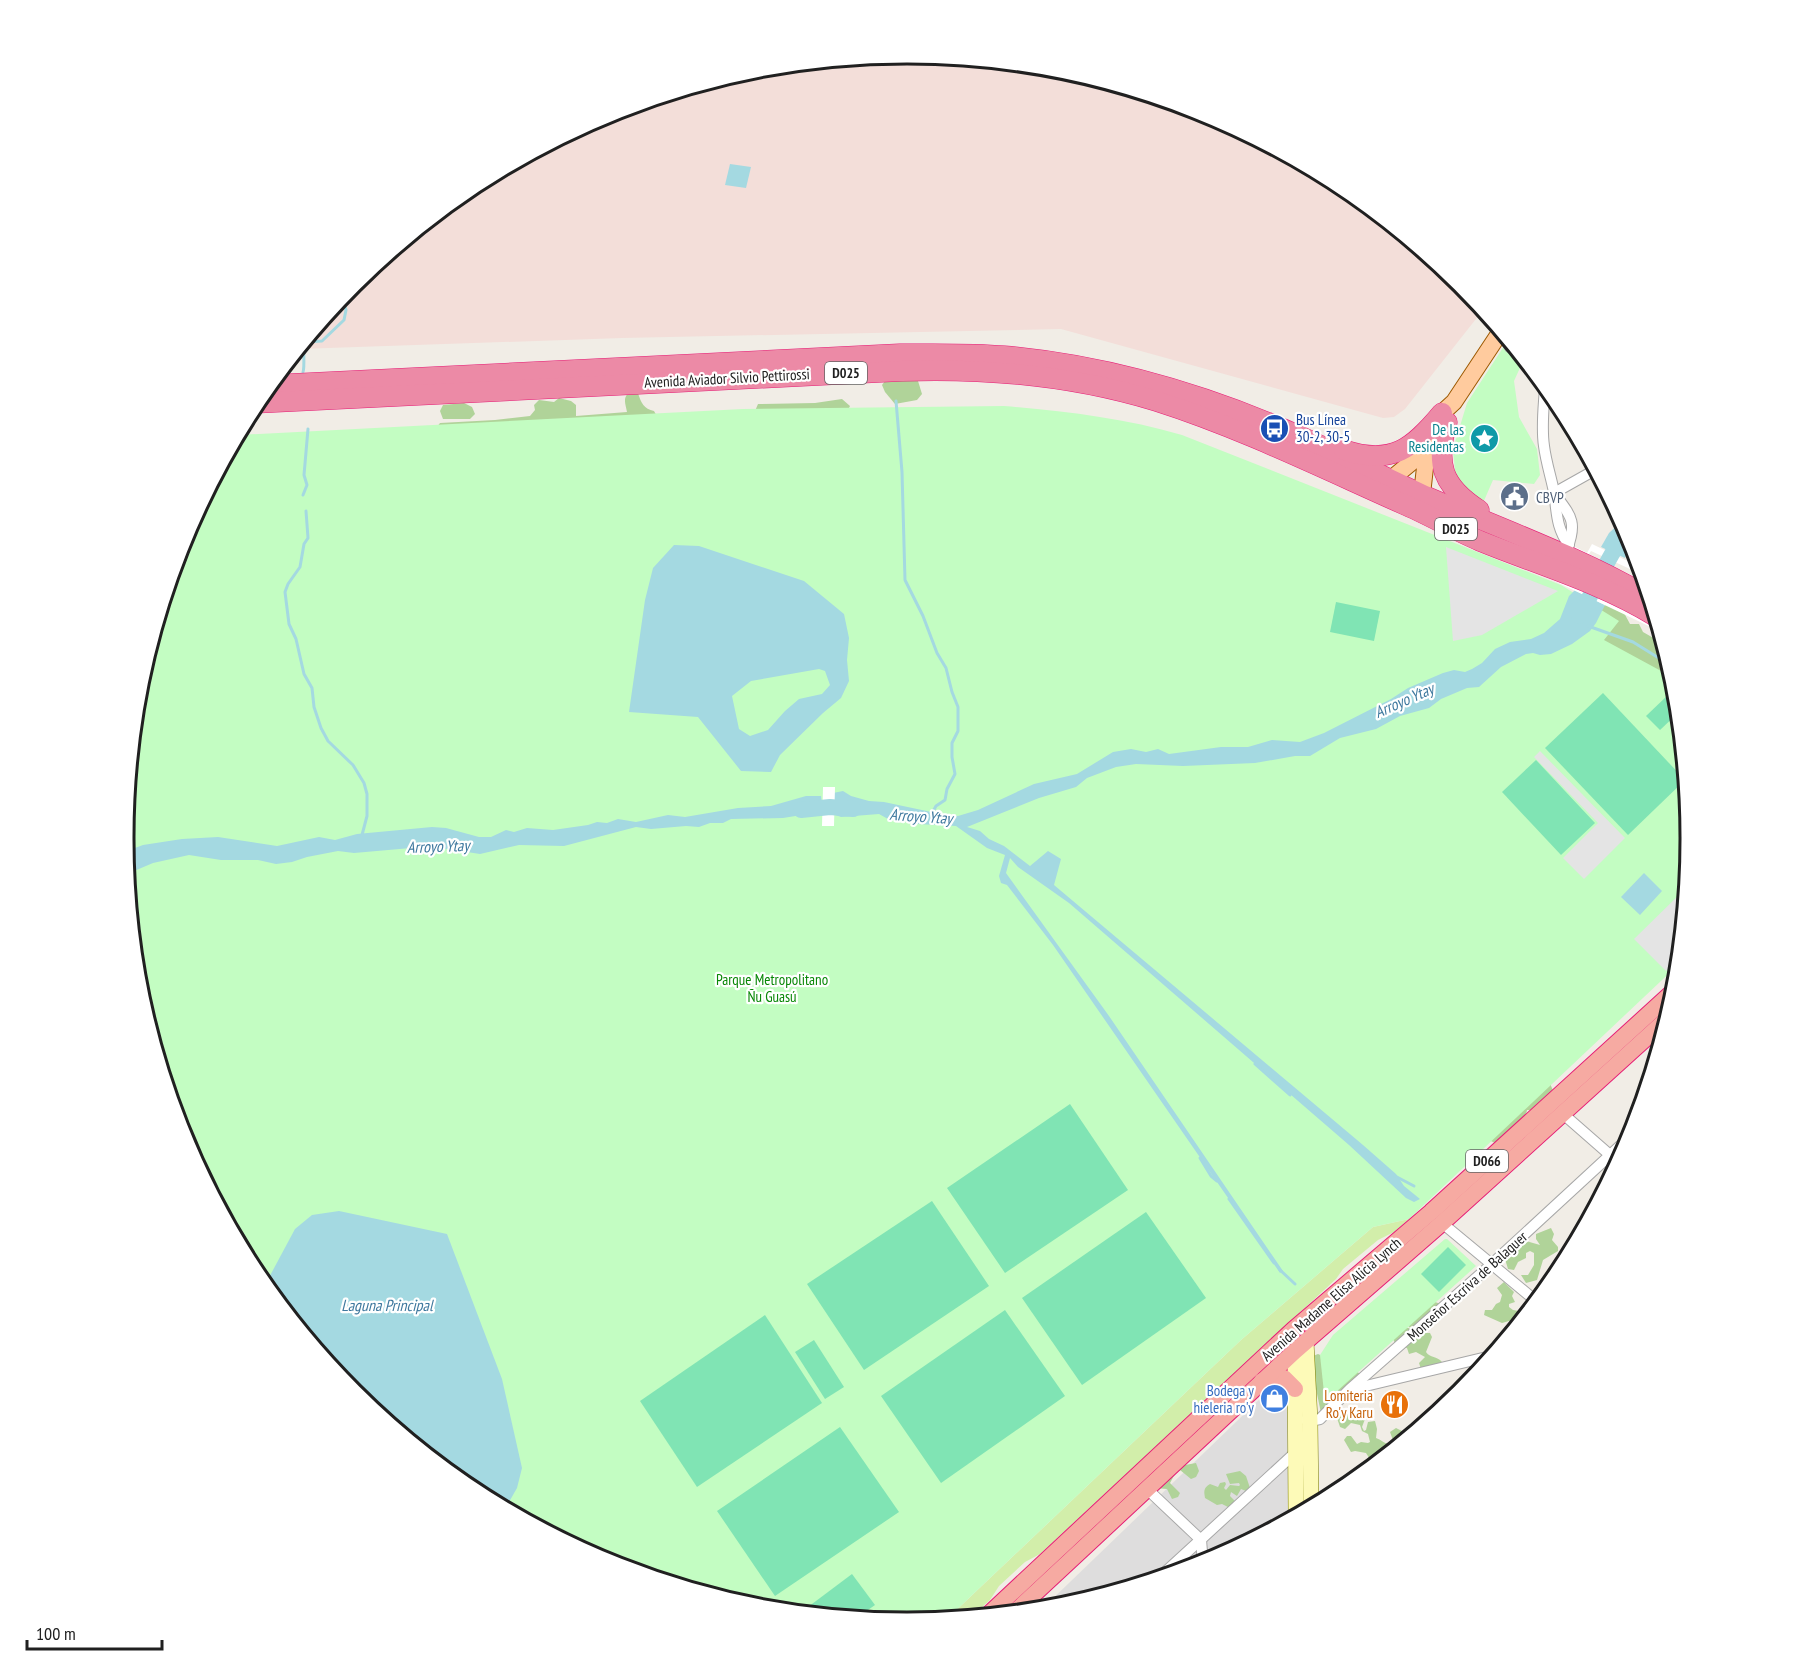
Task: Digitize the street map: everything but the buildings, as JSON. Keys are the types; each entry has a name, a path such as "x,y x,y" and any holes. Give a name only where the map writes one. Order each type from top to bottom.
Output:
{"highway":[{"name":"Avenida Aviador Silvio Pettirossi","path":"281,384 900,354 994,355 1069,365 1132,378 1227,408 1305,438 1422,494 1504,540 1573,560 1638,601"},
{"name":"Avenida Aviador Silvio Pettirossi","path":"268,402 928,370 979,370 1036,376 1098,386 1155,401 1247,434 1480,541 1504,540"},
{"path":"1305,438 1353,453 1390,454 1409,447 1448,413"},
{"path":"1448,413 1441,453 1442,465 1450,485 1504,540"},
{"path":"1247,434 1271,441 1374,483 1390,480"},
{"name":"Avenida Madame Elisa Alicia Lynch","path":"998,1606 1294,1329 1431,1212 1663,1001"},
{"name":"Avenida Madame Elisa Alicia Lynch","path":"1025,1602 1300,1346 1442,1224 1656,1030"},
{"path":"1300,1346 1295,1337 1341,1298 1349,1282"},
{"path":"1262,1381 1273,1377 1284,1378 1295,1389"}],"main road":[{"path":"1390,480 1427,450 1440,435 1448,413 1498,339"},
{"path":"1422,494 1427,450"},
{"path":"1296,1507 1295,1389 1300,1346"},
{"path":"1300,1346 1311,1421 1311,1497"}],"street":[{"path":"1544,400 1544,445 1554,493 1571,516 1573,560"},
{"path":"1554,493 1589,473"},
{"path":"1562,1113 1612,1156"},
{"name":"Monseñor Escriva de Balaguer","path":"1311,1421 1320,1419 1350,1389 1609,1162"},
{"path":"1442,1224 1530,1296"},
{"path":"1350,1389 1479,1359"},
{"path":"1295,1416 1311,1421"},
{"path":"1176,1563 1295,1453"},
{"path":"1146,1488 1201,1540 1202,1553"}],"shaded area":[{"path":"907,64 958,66 1058,79 1107,91 1203,123 1294,168 1337,195 1417,256 1478,316 1405,409 1394,417 1383,418 1061,329 622,338 308,349 360,291 436,224 520,168 565,144 611,123 658,106 756,79 856,66"},
{"path":"1446,547 1558,591 1482,635 1453,641"},
{"path":"1540,751 1625,838 1584,879 1563,858 1598,823 1534,757"},
{"path":"1678,896 1669,967 1666,971 1634,939"},
{"path":"1290,1370 1292,1509 1203,1553 1107,1585 1054,1598"}],"green space":[{"path":"1504,346 1521,367 1514,381 1519,417 1537,449 1540,475 1534,484 1493,480 1483,503 1460,482 1455,471 1453,449 1467,403"},
{"path":"888,377 918,381 922,394 917,400 895,404 882,385"},
{"path":"632,390 638,393 643,405 654,411 659,420 437,427 440,423 530,416 535,410 534,405 539,400 554,402 559,398 576,405 576,416 627,412 625,397"},
{"path":"842,399 850,406 845,416 755,411 758,404 815,403"},
{"path":"464,403 472,407 475,414 470,419 443,419 440,411 443,405"},
{"name":"Parque Metropolitano Ñu Guasú","path":"1004,406 1094,416 1182,435 1561,585 1619,621 1604,640 1662,672 1666,687 1679,787 1680,838 1679,889 1668,974 1409,1219 1373,1227 1241,1340 956,1610 907,1612 806,1605 756,1597 707,1585 611,1553 565,1532 520,1508 436,1452 397,1420 325,1348 293,1309 237,1225 192,1134 160,1038 148,989 135,889 134,838 135,787 148,687 160,638 192,542 213,496 247,435 743,409"},
{"path":"1336,602 1380,611 1374,641 1330,632"},
{"path":"1608,604 1623,611 1630,624 1639,624 1643,632 1654,638 1666,687 1522,662 1597,609"},
{"path":"1603,693 1678,772 1679,786 1628,835 1545,748"},
{"path":"1667,696 1671,719 1660,730 1646,716"},
{"path":"1536,760 1595,823 1561,855 1502,792"},
{"path":"1549,1081 1554,1093 1536,1110 1527,1110 1525,1119 1495,1143 1491,1141 1486,1132"},
{"path":"1070,1104 1128,1190 1005,1273 947,1188"},
{"path":"932,1201 989,1286 864,1370 807,1284"},
{"path":"1146,1212 1206,1298 1082,1385 1022,1298"},
{"path":"1409,1219 1394,1232 1378,1240 1343,1269 1336,1279 1040,1554 1025,1562 999,1586 990,1600 981,1608 956,1610 1241,1340 1373,1227"},
{"path":"1551,1228 1554,1234 1552,1240 1558,1247 1558,1251 1543,1260 1537,1280 1526,1283 1521,1275 1528,1275 1534,1265 1534,1253 1530,1251 1526,1253 1526,1258 1518,1262 1514,1270 1508,1269 1505,1259 1513,1256 1515,1250 1526,1241 1540,1245 1536,1234"},
{"path":"1445,1239 1476,1266 1325,1402 1320,1355 1333,1335"},
{"path":"1448,1247 1466,1265 1439,1292 1421,1274"},
{"path":"1504,1282 1514,1292 1512,1296 1515,1302 1509,1304 1509,1307 1519,1311 1511,1321 1502,1323 1484,1315 1485,1310 1492,1310 1500,1302 1502,1295 1497,1288"},
{"path":"1435,1302 1441,1304 1422,1329 1424,1333 1430,1333 1432,1337 1426,1352 1442,1362 1421,1369 1419,1363 1425,1357 1416,1352 1409,1354 1407,1348 1396,1345 1393,1339 1404,1328 1410,1328 1406,1322"},
{"path":"1005,1310 1065,1396 941,1483 881,1396"},
{"path":"765,1315 822,1403 697,1487 640,1401"},
{"path":"814,1340 844,1387 825,1399 795,1352"},
{"path":"1318,1354 1360,1374 1321,1413 1313,1356"},
{"path":"1343,1411 1355,1415 1360,1413 1365,1419 1362,1427 1364,1431 1368,1422 1375,1421 1376,1438 1388,1443 1369,1458 1366,1453 1351,1452 1344,1440 1347,1436 1351,1436 1357,1444 1368,1443 1370,1442 1368,1434 1362,1431 1360,1425 1351,1423 1345,1429 1340,1427 1337,1418"},
{"path":"840,1427 899,1512 775,1596 717,1511"},
{"path":"1396,1428 1402,1431 1393,1440 1390,1432"},
{"path":"1178,1449 1182,1451 1185,1465 1196,1463 1199,1471 1196,1477 1191,1479 1180,1470 1176,1472 1170,1483 1180,1493 1178,1497 1172,1499 1167,1489 1154,1488 1170,1459 1169,1455"},
{"path":"1240,1471 1246,1476 1250,1488 1246,1491 1241,1489 1237,1496 1231,1492 1230,1496 1235,1501 1228,1507 1222,1504 1217,1505 1205,1498 1205,1489 1210,1484 1218,1487 1220,1483 1225,1482 1226,1490 1230,1485 1239,1486 1239,1483 1230,1484 1226,1474"},
{"path":"852,1574 875,1605 867,1610 810,1605"}],"water":[{"path":"730,164 751,167 746,188 725,185"},
{"path":"1615,527 1627,555 1625,558 1601,547"},
{"path":"674,545 699,546 804,581 844,614 849,638 847,660 849,681 841,698 780,755 771,772 741,771 698,717 629,712 645,600 653,568","holes":["819,669 825,671 830,685 822,694 799,699 768,730 750,736 739,729 732,696 751,681"]},
{"path":"1575,590 1605,605 1590,631 1572,644 1551,654 1526,654 1501,667 1479,687 1467,688 1441,699 1429,708 1400,716 1376,729 1340,738 1310,756 1295,756 1255,763 1183,766 1136,764 1116,767 1087,778 1076,787 1039,798 967,827 980,831 1030,866 1048,851 1061,859 1054,885 1363,1145 1420,1199 1414,1202 1406,1198 1349,1145 1069,903 1018,867 1010,858 1006,873 1109,1016 1283,1271 1280,1273 1053,945 1007,885 1001,883 999,876 1005,855 987,848 956,826 918,824 888,819 879,814 841,817 833,814 833,793 843,791 869,801 958,816 978,810 1034,784 1077,774 1113,752 1131,749 1146,752 1158,749 1169,754 1221,747 1248,747 1272,740 1300,742 1324,733 1408,688 1443,673 1454,670 1465,672 1472,669 1482,663 1495,649 1510,642 1531,639 1544,633 1560,619 1569,596"},
{"path":"806,796 821,796 823,815 731,819 723,823 710,823 699,827 651,829 636,827 564,846 519,845 480,854 448,849 411,848 354,853 338,851 276,864 258,860 221,860 189,855 153,863 135,871 134,848 182,839 218,837 277,846 319,837 335,840 357,834 432,827 446,828 479,837 491,837 506,830 514,832 527,828 553,830 597,822 607,823 618,819 636,822 668,815 685,817 738,808 771,806"},
{"path":"1644,873 1662,891 1640,915 1621,897"},
{"name":"Laguna Principal","path":"339,1211 447,1234 502,1379 522,1468 517,1488 509,1501 436,1452 397,1420 325,1348 270,1276 295,1229 312,1215"}],"pier":[{"path":"1560,539 1587,553 1592,544 1629,562 1632,570 1591,551 1589,554 1635,577 1651,627 1544,576"},
{"path":"823,787 835,787 834,826 822,826"}],"waterway":[{"path":"314,341 322,341 344,320 345,307"},
{"path":"303,372 304,354"},
{"path":"896,401 902,472 905,580 923,616 937,653 946,668 958,707 958,731 952,743 955,774 947,789 945,800 936,806 931,815"},
{"path":"303,495 307,485 304,475 308,429"},
{"path":"306,511 308,538 304,544 300,567 285,592 289,624 296,639 304,674 312,688 314,707 321,728 328,741 353,765 364,783 367,794 367,816 362,835"},
{"name":"Arroyo Ytay","path":"1579,616 1621,540"},
{"path":"1588,626 1633,642 1659,658"},
{"name":"Arroyo Ytay","path":"801,810 830,807 853,809"},
{"path":"1255,1064 1290,1095"},
{"path":"1200,1158 1211,1176 1217,1181"},
{"path":"1395,1176 1414,1186"},
{"path":"1229,1199 1274,1263"},
{"path":"1280,1270 1295,1284"}],"place":[{"name":"Bus Línea 30-2, 30-5","path":"1275,428"},
{"name":"De las Residentas","path":"1485,438"},
{"name":"CBVP","path":"1515,497"},
{"name":"Bodega y hieleria ro'y","path":"1275,1399"},
{"name":"Lomiteria Ro'y Karu","path":"1394,1404"}]}
